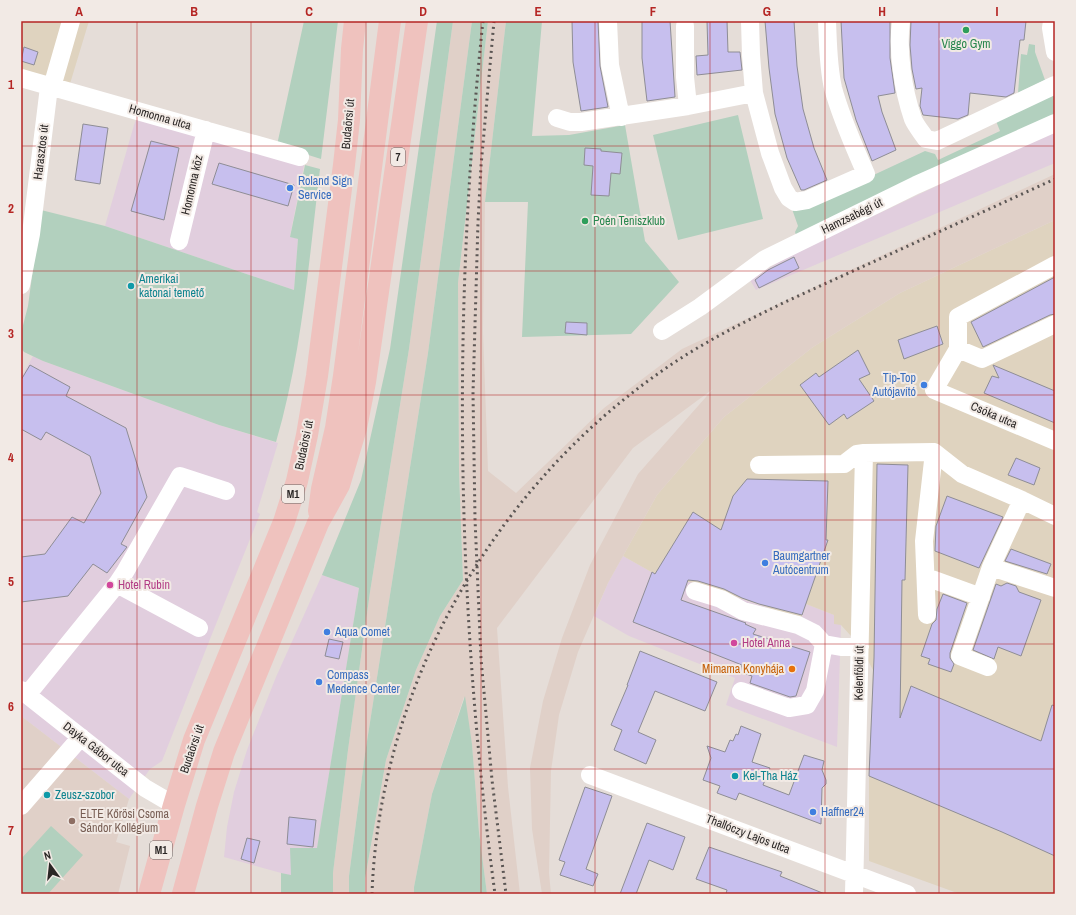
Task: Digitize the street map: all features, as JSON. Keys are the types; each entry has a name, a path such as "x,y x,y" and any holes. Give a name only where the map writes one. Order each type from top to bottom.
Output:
{"main road":[{"name":"Budaörsi út","path":"149,894 194,740 284,522 297,481 308,435 317,376 349,120 352,49 355,21"},
{"path":"349,120 367,21"},
{"path":"183,894 207,806 224,752 318,523 322,489 336,428 344,376 390,21"},
{"name":"7","path":"318,523 339,486 356,428 364,390 417,21"}],"street":[{"name":"Harasztos út","path":"21,285 31,234 48,95 52,87 71,21"},
{"path":"608,21 610,65 622,117"},
{"path":"750,21 754,92 770,153 783,188 789,198 795,202 807,200 866,174 848,133 833,87 828,50 828,21"},
{"path":"901,21 899,38 905,85 913,120 926,139 937,141 1055,85"},
{"path":"1052,21 1051,28 1055,52"},
{"path":"685,26 685,77 688,106"},
{"name":"Homonna utca","path":"21,78 300,157"},
{"path":"556,118 570,122 581,122 622,117 688,106 754,92"},
{"name":"Hamzsabégi út","path":"662,332 700,307 765,259 916,185 1055,123"},
{"name":"Homonna köz","path":"179,241 206,130"},
{"path":"1055,265 958,317 958,350 982,359 1055,324"},
{"name":"Csóka utca","path":"958,350 934,390 1055,441"},
{"path":"927,615 924,541 934,452"},
{"path":"760,465 844,464 857,454 864,453 934,452 962,474 1055,516"},
{"name":"Kelenföldi út","path":"854,894 864,453"},
{"path":"24,693 117,584 180,476 226,491"},
{"path":"988,667 960,656 991,567 1022,500"},
{"path":"991,567 1055,588"},
{"path":"926,577 981,597"},
{"path":"117,584 199,628"},
{"path":"695,591 722,599 743,611 798,625 814,633 824,644 860,646"},
{"path":"742,691 789,708 807,705 815,691 824,644"},
{"name":"Dayka Gábor utca","path":"24,693 145,788 174,805"},
{"path":"21,806 81,737"},
{"name":"Thallóczy Lajos utca","path":"590,775 907,894"}],"shaded area":[{"path":"21,21 89,21 69,87 21,68"},
{"path":"453,21 472,21 428,353 365,754 349,876 349,894 333,894 333,873 348,750 370,592 409,349"},
{"path":"488,21 506,21 485,202 483,331 488,471 516,493 604,408 682,349 1055,174 1055,220 900,293 813,347 724,417 657,495 608,583 578,652 559,715 551,771 549,873 551,894 542,894 532,829 530,768 543,701 562,638 590,565 638,474 713,389 633,448 497,628 508,787 520,894 487,894 479,832 472,744 464,697 432,794 414,887 414,894 365,894 365,879 386,760 416,670 440,616 463,580 459,471 458,283"},
{"path":"141,108 306,155 290,236 298,239 294,290 105,226 134,125"},
{"path":"1055,130 1055,163 756,290 750,280 787,257"},
{"path":"1055,220 1055,894 960,894 869,861 869,776 873,670 860,646 841,625 834,624 834,615 806,604 801,619 702,585 655,574 623,556 657,495 724,417 813,347 900,293"},
{"path":"33,356 43,361 219,425 278,443 257,512 260,514 162,761 150,769 129,799 21,716 21,378"},
{"path":"623,556 655,574 677,577 801,619 806,604 834,615 841,625 837,747 726,705 735,678 629,636 594,616 608,583"},
{"path":"322,575 359,588 317,849 292,876 224,857 227,827 234,792 247,750 276,677"},
{"name":"ELTE Kőrösi Csoma Sándor Kollégium","path":"21,716 129,799 116,842 130,846 118,894 21,894"}],"green space":[{"path":"304,21 338,21 321,159 277,145"},
{"path":"437,21 453,21 409,349 370,592 348,750 333,873 333,894 281,894 281,873 291,875 290,848 317,848 359,588 322,575 361,480 390,349"},
{"path":"472,21 488,21 458,283 459,471 463,580 440,616 416,670 386,760 365,879 365,894 349,894 349,876 365,754 428,353"},
{"name":"Poén Teniszklub","path":"506,21 542,21 532,136 569,135 625,125 645,241 679,282 631,334 522,337 528,202 485,202"},
{"path":"1029,44 1035,45 1035,52 1045,80 1018,93 1021,54 1027,55"},
{"path":"1055,94 1055,115 797,237 795,232 798,226 792,209 805,207 925,151 935,154 938,160 1000,131 996,121"},
{"path":"738,115 763,219 678,240 653,135"},
{"path":"305,165 320,169 304,306 292,375 276,442 219,425 43,361 24,352 21,348 21,333 28,306 41,210 105,226 294,290 298,239 290,237"},
{"path":"465,696 472,744 479,832 487,894 414,894 414,887 432,794"},
{"path":"51,826 83,855 48,894 21,894 21,859"}],"building":[{"path":"572,21 598,21 600,66 608,107 581,111 573,62"},
{"path":"642,21 670,21 675,97 647,101 642,58"},
{"path":"707,21 727,21 728,52 740,52 742,70 697,75 696,56 708,55"},
{"path":"765,21 794,21 797,66 803,109 814,148 827,180 804,190 801,190 787,158 775,114"},
{"path":"841,21 890,21 890,58 895,93 878,96 882,112 896,150 872,161 856,120 844,78"},
{"path":"911,21 1026,21 1024,40 1020,40 1014,93 1006,97 970,93 968,115 958,119 923,115 920,106 922,88 916,89 912,69 910,45"},
{"path":"24,47 38,52 34,65 21,61"},
{"path":"83,124 108,128 100,184 75,180"},
{"path":"151,141 179,148 164,220 131,211"},
{"path":"585,148 622,153 620,174 611,173 609,196 591,195 593,166 584,165"},
{"path":"219,163 294,185 288,206 212,184"},
{"path":"794,257 799,268 759,288 755,280 768,270"},
{"path":"1055,277 1055,314 983,347 971,322"},
{"path":"566,322 587,323 587,335 565,333"},
{"path":"937,326 943,344 904,359 898,340"},
{"path":"858,350 870,374 859,379 874,401 847,419 844,414 829,425 800,385 816,373 819,377"},
{"path":"30,365 70,387 66,396 126,428 147,497 121,544 127,547 107,573 93,564 68,596 21,602 21,557 45,554 72,517 84,523 101,493 90,456 46,432 41,440 21,429 21,380"},
{"path":"993,365 1055,391 1055,423 984,393 992,376 999,378"},
{"path":"1016,458 1040,468 1034,485 1008,475"},
{"path":"877,464 908,465 905,580 902,580 900,718 911,686 1041,741 1052,705 1055,706 1055,856 869,776 874,658"},
{"path":"747,479 828,481 826,540 828,540 802,615 759,604 724,589 698,581 688,580 681,600 746,623 745,624 756,629 753,634 810,652 796,696 790,697 750,683 752,676 740,672 742,665 633,622 652,572 655,574 693,512 721,530 733,496"},
{"path":"947,496 1003,517 979,568 935,551 936,526"},
{"path":"1011,549 1051,564 1047,574 1005,561"},
{"path":"1007,583 1016,586 1019,592 1041,600 1021,656 998,647 994,659 973,650 996,584 1001,586"},
{"path":"943,594 967,603 950,653 950,658 954,664 951,672 928,664 930,659 921,656 932,624 936,620 937,609"},
{"path":"329,639 343,642 339,659 325,656"},
{"path":"640,651 717,682 705,711 655,691 638,732 656,740 646,764 614,750 622,730 611,725 628,685"},
{"name":"Kel-Tha Ház","path":"741,726 761,734 752,762 770,768 763,785 789,795 804,755 824,761 822,770 826,784 822,788 821,824 739,793 736,800 717,793 720,786 703,780 711,758 707,746 725,752 730,740 733,741 736,734 738,735"},
{"path":"585,787 612,796 586,869 598,874 593,886 560,875 565,862 559,860"},
{"path":"289,817 316,820 313,847 287,844"},
{"path":"647,823 685,837 673,870 649,860 636,894 620,894"},
{"path":"247,838 260,841 254,863 241,859"},
{"path":"709,847 782,872 780,876 825,894 726,894 727,890 696,879"}],"railway":[{"path":"483,21 473,130 466,239 463,349 463,458 466,567 472,676 482,785 495,894"},
{"path":"494,21 481,166 473,393 475,519 481,659 492,780 506,894"},
{"path":"372,894 379,818 396,743 422,670 456,600 497,535 545,475 599,421 659,373 705,344 785,302 1055,179"}],"place":[{"name":"Viggo Gym","path":"966,30"},
{"name":"Roland Sign Service","path":"290,188"},
{"name":"Poén Teniszklub","path":"585,221"},
{"name":"Amerikai katonai temető","path":"131,286"},
{"name":"Tip-Top Autójavító","path":"924,385"},
{"name":"Baumgartner Autócentrum","path":"765,563"},
{"name":"Hotel Rubin","path":"110,585"},
{"name":"Aqua Comet","path":"327,632"},
{"name":"Hotel Anna","path":"734,643"},
{"name":"Mimama Konyhája","path":"792,669"},
{"name":"Compass Medence Center","path":"319,682"},
{"name":"Kel-Tha Ház","path":"735,776"},
{"name":"Zeusz-szobor","path":"47,795"},
{"name":"Haffner24","path":"813,812"},
{"name":"ELTE Kőrösi Csoma Sándor Kollégium","path":"72,821"}]}
